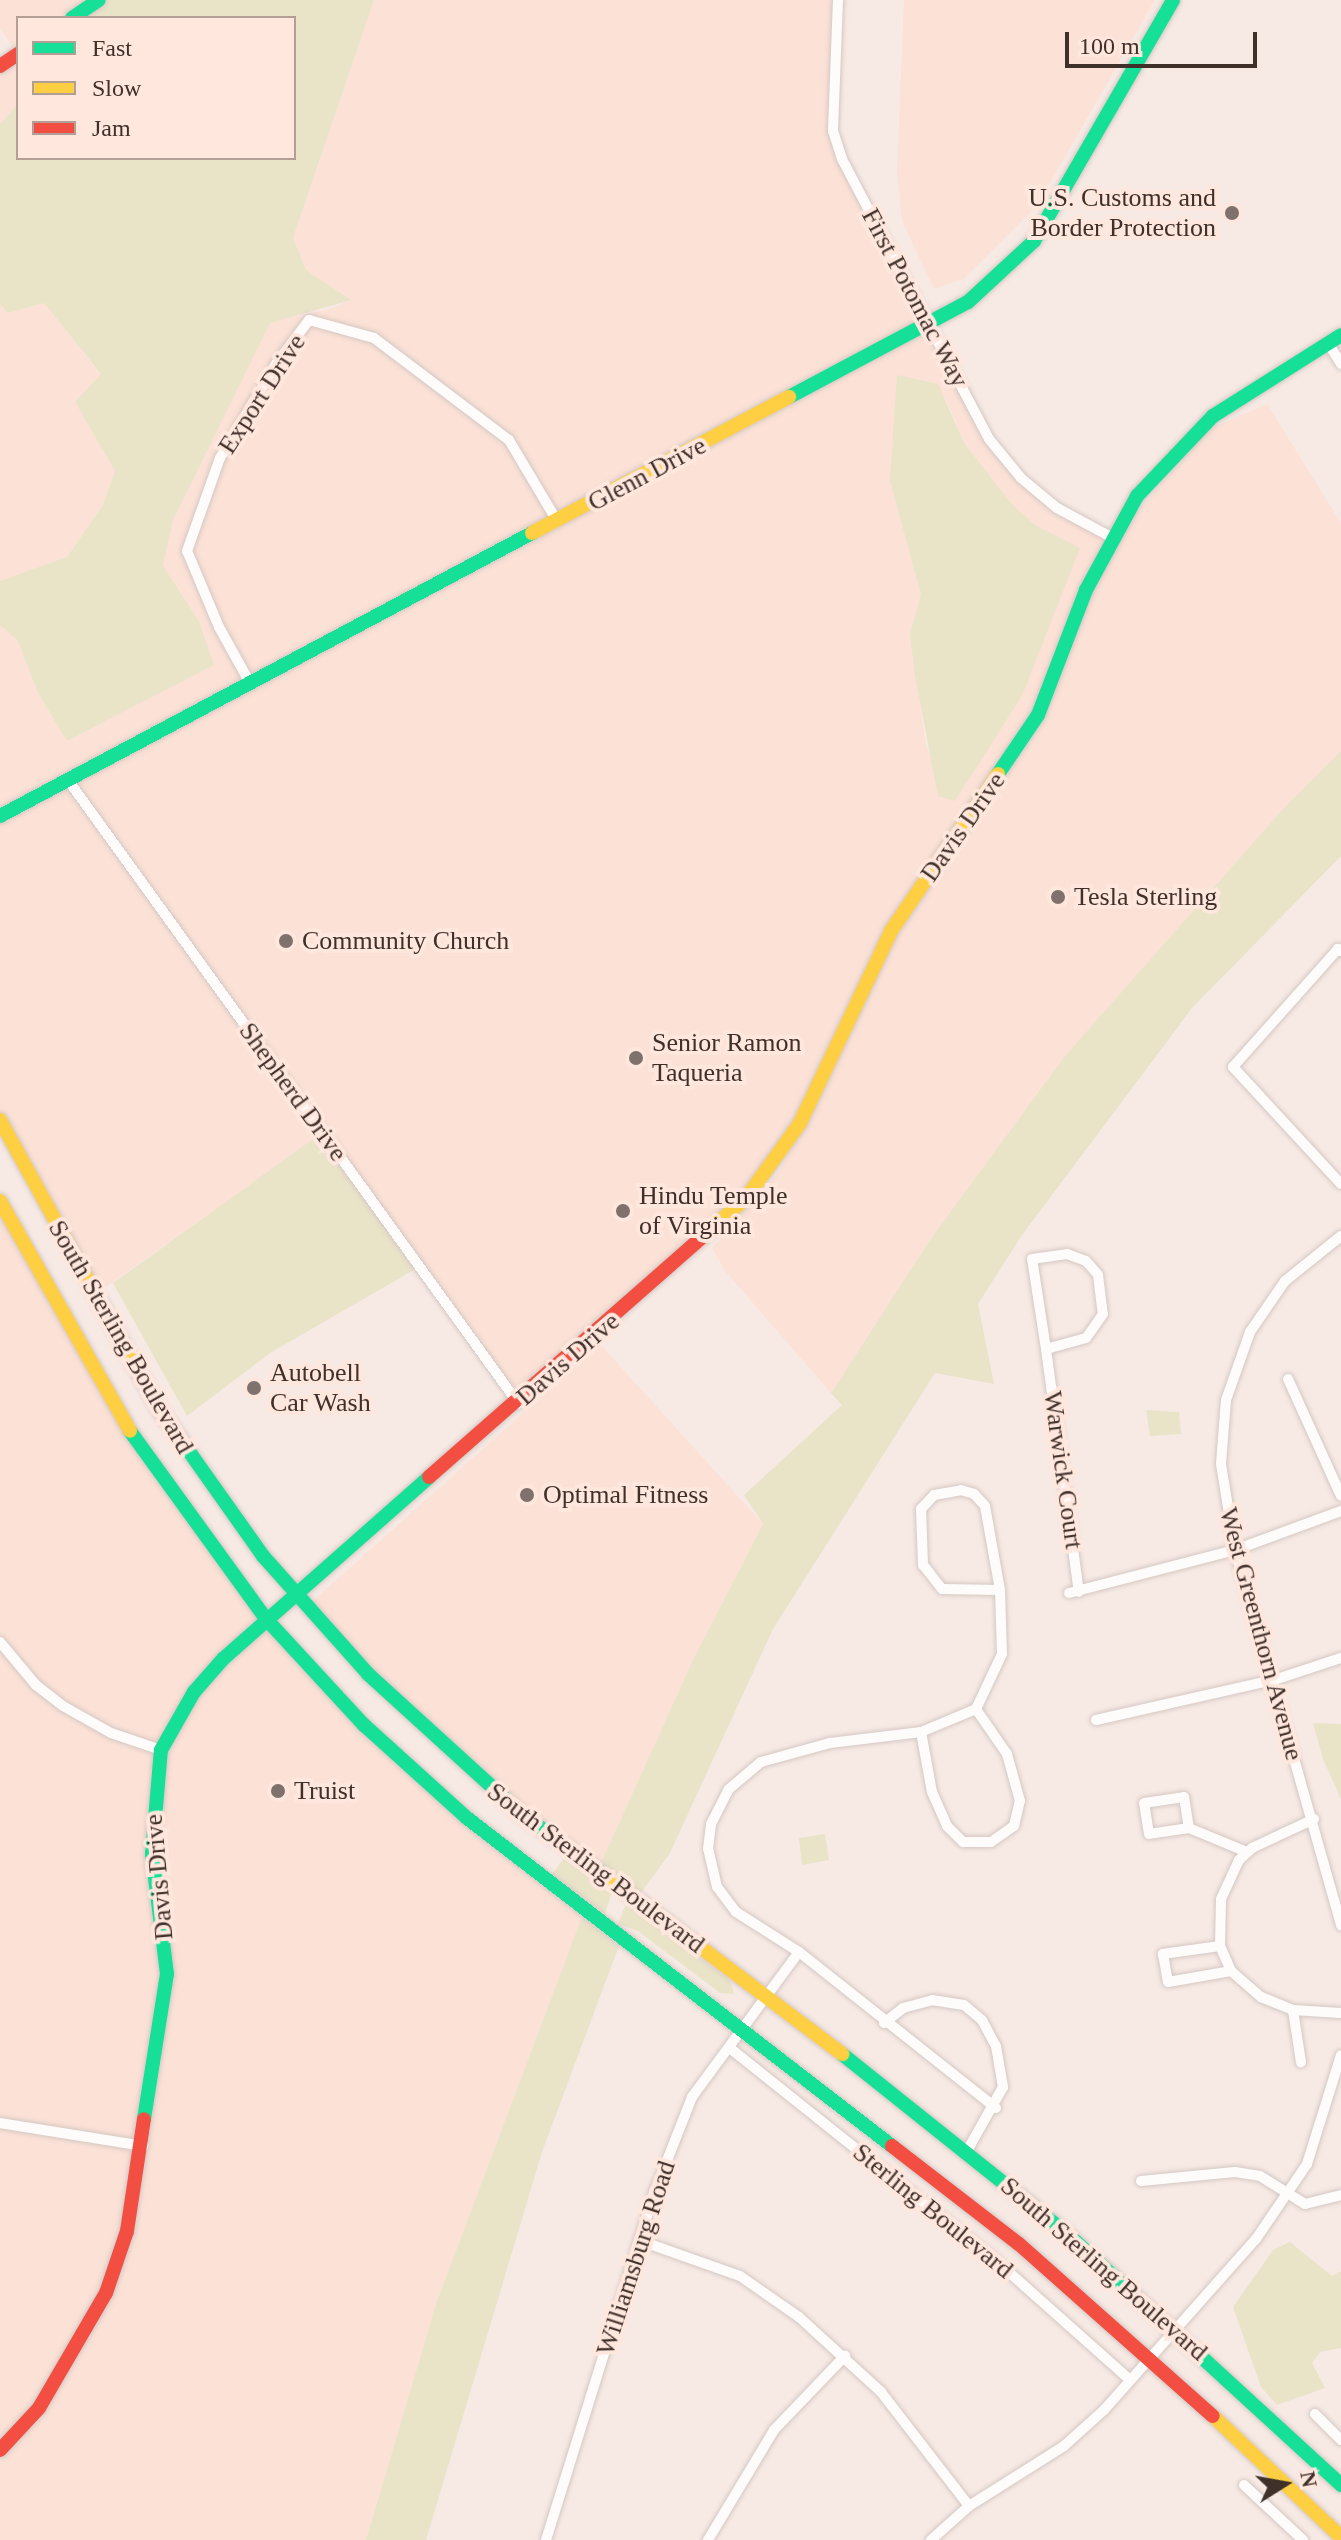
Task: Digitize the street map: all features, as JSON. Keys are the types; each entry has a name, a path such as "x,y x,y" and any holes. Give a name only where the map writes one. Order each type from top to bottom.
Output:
{"main road":[{"path":"75,16 99,0"},
{"name":"Glenn Drive","path":"0,816 968,302 1034,241 1173,0"},
{"name":"Davis Drive","path":"0,2450 57,2382 106,2293 127,2231 143,2146 167,1974 152,1854 152,1808 161,1750 202,1680 715,1230 786,1146 870,966 1038,715 1111,537 1155,472 1184,442 1247,392 1335,339"},
{"name":"South Sterling Boulevard","path":"0,1120 163,1417 233,1519 296,1595 378,1685 487,1786 967,2151 1175,2331 1341,2485"},
{"name":"South Sterling Boulevard","path":"0,1201 144,1456 267,1620 428,1785 1007,2234 1150,2357 1341,2537"}],"street":[{"name":"First Potomac Way","path":"838,0 833,131 842,159 989,439 1021,478 1057,508 1111,537"},
{"name":"Export Drive","path":"250,683 212,613 187,551 220,458 276,364 309,320 374,338 509,440 557,521"},
{"path":"1335,339 1341,364"},
{"name":"Shepherd Drive","path":"68,780 518,1403"},
{"path":"1341,951 1233,1067 1341,1184"},
{"name":"West Greenthorn Avenue","path":"1341,1236 1323,1246 1285,1281 1265,1307 1236,1363 1226,1400 1221,1464 1235,1550 1314,1819 1341,1925"},
{"name":"Warwick Court","path":"1046,1349 1086,1338 1103,1314 1098,1275 1076,1255 1032,1259 1046,1349 1074,1593 1235,1550"},
{"path":"1288,1379 1341,1496"},
{"path":"996,2108 884,2023 799,1952 736,1912 717,1887 708,1837 729,1789 761,1762 830,1743 921,1732 976,1709 1002,1654 1000,1590 980,1497 961,1490 934,1495 921,1509 918,1536 931,1580 953,1593 1000,1590"},
{"path":"1235,1550 1341,1511"},
{"path":"0,1642 36,1685 63,1706 111,1733 161,1750"},
{"path":"1096,1720 1274,1680 1341,1658"},
{"path":"921,1732 932,1792 947,1826 963,1842 991,1842 1014,1826 1020,1801 1007,1754 976,1709"},
{"path":"1189,1828 1184,1797 1144,1803 1149,1834 1189,1828 1247,1852"},
{"path":"1314,1819 1247,1852 1221,1899 1220,1946 1231,1971 1261,1997 1293,2010 1341,2013"},
{"path":"1220,1946 1163,1954 1168,1982 1231,1971"},
{"name":"Williamsburg Road","path":"546,2540 641,2241 692,2097 746,2030 799,1952"},
{"path":"884,2023 903,2008 932,2000 950,2000 972,2010 990,2034 1000,2060 1003,2087 996,2108 967,2151"},
{"path":"1293,2010 1301,2062"},
{"name":"Sterling Boulevard","path":"731,2049 992,2257 1129,2379"},
{"path":"931,2540 969,2506 1064,2446 1175,2331 1256,2239 1285,2196 1319,2135 1341,2055"},
{"path":"0,2123 143,2146"},
{"path":"1141,2181 1252,2173 1285,2196 1305,2204 1341,2195"},
{"path":"641,2241 754,2284 845,2356 881,2392 969,2506"},
{"path":"708,2540 774,2430 845,2356"},
{"path":"1315,2414 1341,2440"},
{"path":"1244,2485 1303,2540"}],"shaded area":[{"path":"0,0 99,0 75,16 16,16 16,52 0,28"},
{"path":"99,0 374,0 293,238 306,270 351,300 270,323 173,520 163,566 199,621 214,665 67,741 38,693 18,641 0,625 0,581 67,557 103,505 115,471 75,402 101,374 44,303 8,313 0,304 0,124 16,106 16,160 296,160 296,16 75,16"},
{"path":"374,0 838,0 833,131 842,159 989,439 1057,507 1111,537 1050,692 891,931 769,1170 518,1403 323,1133 93,1296 0,1120 0,625 18,641 38,693 67,741 214,665 199,621 163,566 173,520 270,322 330,309 350,300 306,270 293,238","holes":["945,397 964,443 1011,503 1035,525 1079,548 1022,696 955,801 926,746 910,633 921,595 890,481"]},
{"path":"904,0 1155,0 1036,207 964,279 934,289 902,221 897,172"},
{"path":"16,55 16,106 0,124 0,66"},
{"path":"44,303 101,375 75,402 115,471 103,505 67,557 0,581 0,304 8,313"},
{"path":"897,375 938,384 964,443 1011,503 1035,525 1080,548 1022,696 955,801 938,796 915,676 910,633 921,595 890,481"},
{"path":"1267,404 1341,523 1341,751 1283,809 1065,1056 932,1237 831,1393 726,1272 712,1248 779,1172 889,948 1042,724 1089,593 1120,532 1209,429"},
{"path":"1341,751 1341,856 1192,1008 1022,1235 978,1304 994,1384 935,1373 773,1629 670,1853 635,1901 597,1872 693,1660 763,1524 744,1495 842,1405 831,1393 932,1237 1065,1056 1283,809"},
{"path":"323,1132 419,1267 270,1353 187,1416 113,1283"},
{"path":"0,1201 190,1520 364,1725 585,1909 437,2301 366,2540 0,2540"},
{"path":"600,1344 763,1524 693,1660 597,1872 522,1814 306,1607"},
{"path":"1146,1410 1179,1412 1181,1434 1150,1436"},
{"path":"1313,1723 1341,1724 1341,1799 1323,1759"},
{"path":"825,1834 829,1860 802,1865 799,1838"},
{"path":"565,1857 612,1891 605,1914 552,1874"},
{"path":"626,1904 730,1980 734,1994 720,1993 638,1931 618,1924"},
{"path":"582,1917 619,1946 542,2152 426,2540 366,2540 437,2301"},
{"path":"1290,2242 1332,2276 1341,2271 1341,2348 1320,2352 1312,2363 1325,2388 1277,2405 1261,2387 1233,2307 1273,2250"}],"traffic: fast":[{"path":"75,16 99,0"},
{"path":"789,397 968,302 1034,241 1173,0"},
{"path":"998,774 1038,715 1086,590 1137,496 1213,416 1341,335"},
{"path":"0,816 532,533"},
{"path":"159,1409 263,1556 368,1674 522,1814 614,1882"},
{"path":"130,1431 267,1620 364,1725 467,1818 892,2146"},
{"path":"144,2119 167,1974 152,1854 161,1750 194,1692 224,1658 429,1477"},
{"path":"842,2054 1064,2231 1341,2485"}],"traffic: slow":[{"path":"532,533 789,397"},
{"path":"700,1239 746,1198 800,1123 891,931 998,774"},
{"path":"0,1120 159,1409"},
{"path":"0,1201 130,1431"},
{"path":"614,1882 842,2054"},
{"path":"1213,2416 1341,2537"}],"traffic: jam":[{"path":"0,66 16,55"},
{"path":"429,1477 700,1239"},
{"path":"0,2450 39,2408 106,2293 127,2231 144,2119"},
{"path":"892,2146 1019,2244 1213,2416"}],"place":[{"name":"U.S. Customs and Border Protection","path":"1232,213"},
{"name":"Tesla Sterling","path":"1058,897"},
{"name":"Community Church","path":"286,941"},
{"name":"Senior Ramon Taqueria","path":"636,1058"},
{"name":"Hindu Temple of Virginia","path":"623,1211"},
{"name":"Autobell Car Wash","path":"254,1388"},
{"name":"Optimal Fitness","path":"527,1495"},
{"name":"Truist","path":"278,1791"}]}
